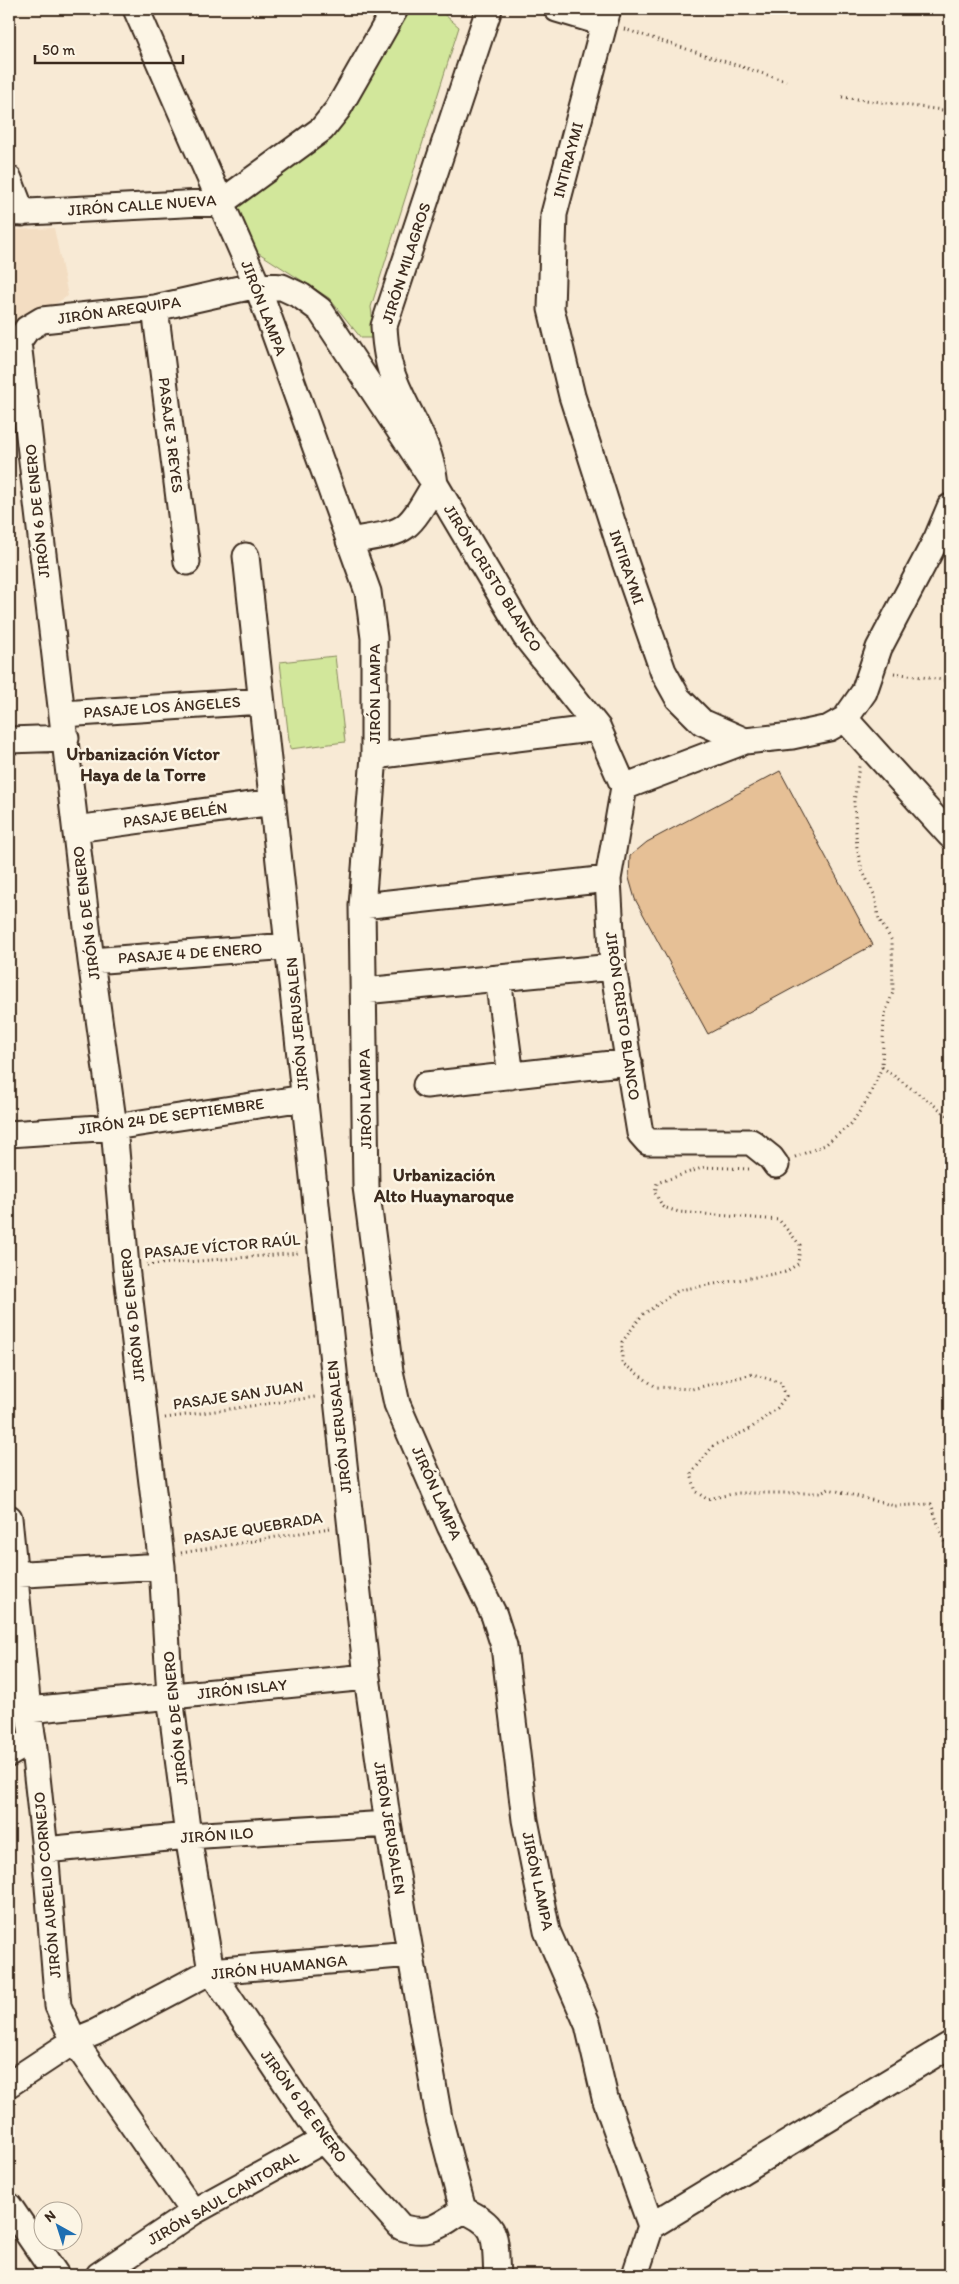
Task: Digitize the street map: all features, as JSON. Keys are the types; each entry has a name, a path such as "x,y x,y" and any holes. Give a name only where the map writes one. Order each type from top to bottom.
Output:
{"street":[{"name":"JIRÓN LAMPA","path":"136,9 257,285 368,592 373,628 374,756 362,906 366,1187 390,1371 397,1404 450,1526 494,1615 504,1646 525,1820 547,1932 588,2026 605,2098 651,2226"},
{"name":"JIRÓN CALLE NUEVA","path":"15,213 222,202 322,129 338,109 395,9"},
{"name":"JIRÓN MILAGROS","path":"434,484 428,450 394,378 385,348 384,326 489,9"},
{"path":"557,9 606,16"},
{"name":"INTIRAYMI","path":"606,16 554,214 551,309 572,396 663,671 678,698 702,722 744,741"},
{"path":"9,179 15,213"},
{"name":"JIRÓN CRISTO BLANCO","path":"257,285 282,287 301,296 320,310 434,484 525,636 598,728 624,787 608,879 613,967 640,1133 648,1142 750,1142 771,1158 776,1166"},
{"name":"JIRÓN AREQUIPA","path":"18,342 27,329 42,320 155,308 257,285"},
{"name":"PASAJE 3 REYES","path":"155,308 188,562"},
{"name":"JIRÓN 6 DE ENERO","path":"18,342 91,961 114,1127 126,1266 161,1561 170,1696 188,1836 211,1971 324,2140 400,2228 416,2232 430,2230 463,2210"},
{"path":"348,541 397,533 414,519 434,484"},
{"path":"624,787 744,741 792,736 829,728 845,719 864,692 879,648 937,538 950,507"},
{"name":"JIRÓN JERUSALEN","path":"246,556 367,1677 388,1824 439,2118 463,2210"},
{"name":"PASAJE LOS ÁNGELES","path":"63,714 261,701"},
{"path":"845,719 950,835"},
{"path":"374,756 598,728"},
{"path":"9,740 66,738"},
{"name":"PASAJE BELÉN","path":"76,829 274,802"},
{"path":"362,906 608,879"},
{"name":"PASAJE 4 DE ENERO","path":"91,961 289,946"},
{"path":"364,991 613,967"},
{"path":"498,978 511,1076"},
{"path":"426,1086 629,1062"},
{"name":"JIRÓN 24 DE SEPTIEMBRE","path":"9,1134 114,1127 304,1098"},
{"name":"JIRÓN AURELIO CORNEJO","path":"9,1518 12,1574 28,1710 34,1740 58,2006 74,2041 193,2212"},
{"path":"12,1574 161,1561"},
{"name":"JIRÓN ISLAY","path":"28,1710 367,1677"},
{"path":"9,1754 34,1740"},
{"name":"JIRÓN ILO","path":"45,1850 188,1836 388,1824"},
{"name":"JIRÓN HUAMANGA","path":"9,2084 74,2041 96,2032 211,1971 411,1954"},
{"path":"635,2275 651,2226 950,2045"},
{"name":"JIRÓN SAUL CANTORAL","path":"99,2275 193,2212 324,2140"},
{"path":"9,2206 56,2275"},
{"path":"463,2210 481,2217 490,2225 494,2236 497,2275"}],"path":[{"path":"449,9 452,12 459,9"},
{"path":"606,16 786,81"},
{"path":"842,97 950,111"},
{"path":"871,670 950,681"},
{"path":"856,760 859,768 854,802 857,849 862,870 875,896 879,919 892,941 893,992 884,1016 882,1067 869,1097 852,1123 825,1145 767,1170 704,1168 657,1183 655,1193 663,1207 679,1212 779,1220 800,1246 798,1264 785,1272 679,1290 642,1315 622,1342 622,1363 656,1387 692,1389 753,1374 782,1384 786,1396 776,1408 750,1429 713,1446 691,1474 696,1492 707,1499 738,1493 822,1493 829,1489 895,1506 931,1504 948,1553 950,1554"},
{"path":"882,1067 950,1117"},
{"name":"PASAJE VÍCTOR RAÚL","path":"126,1266 320,1251"},
{"name":"PASAJE SAN JUAN","path":"144,1421 335,1394"},
{"name":"PASAJE QUEBRADA","path":"161,1561 350,1525"}],"shaded area":[{"path":"54,228 68,296 19,326 9,341 9,230"}],"green space":[{"path":"405,9 438,9 459,27 371,307 375,338 361,338 329,298 248,246 230,214 238,201 264,180"},
{"path":"335,656 345,742 290,749 280,662"}],"building":[{"path":"780,771 873,945 708,1034 635,899 629,878 630,856 647,842"}],"district":[{"name":"Urbanización Víctor Haya de la Torre","path":"143,764"},
{"name":"Urbanización Alto Huaynaroque","path":"444,1185"}]}
